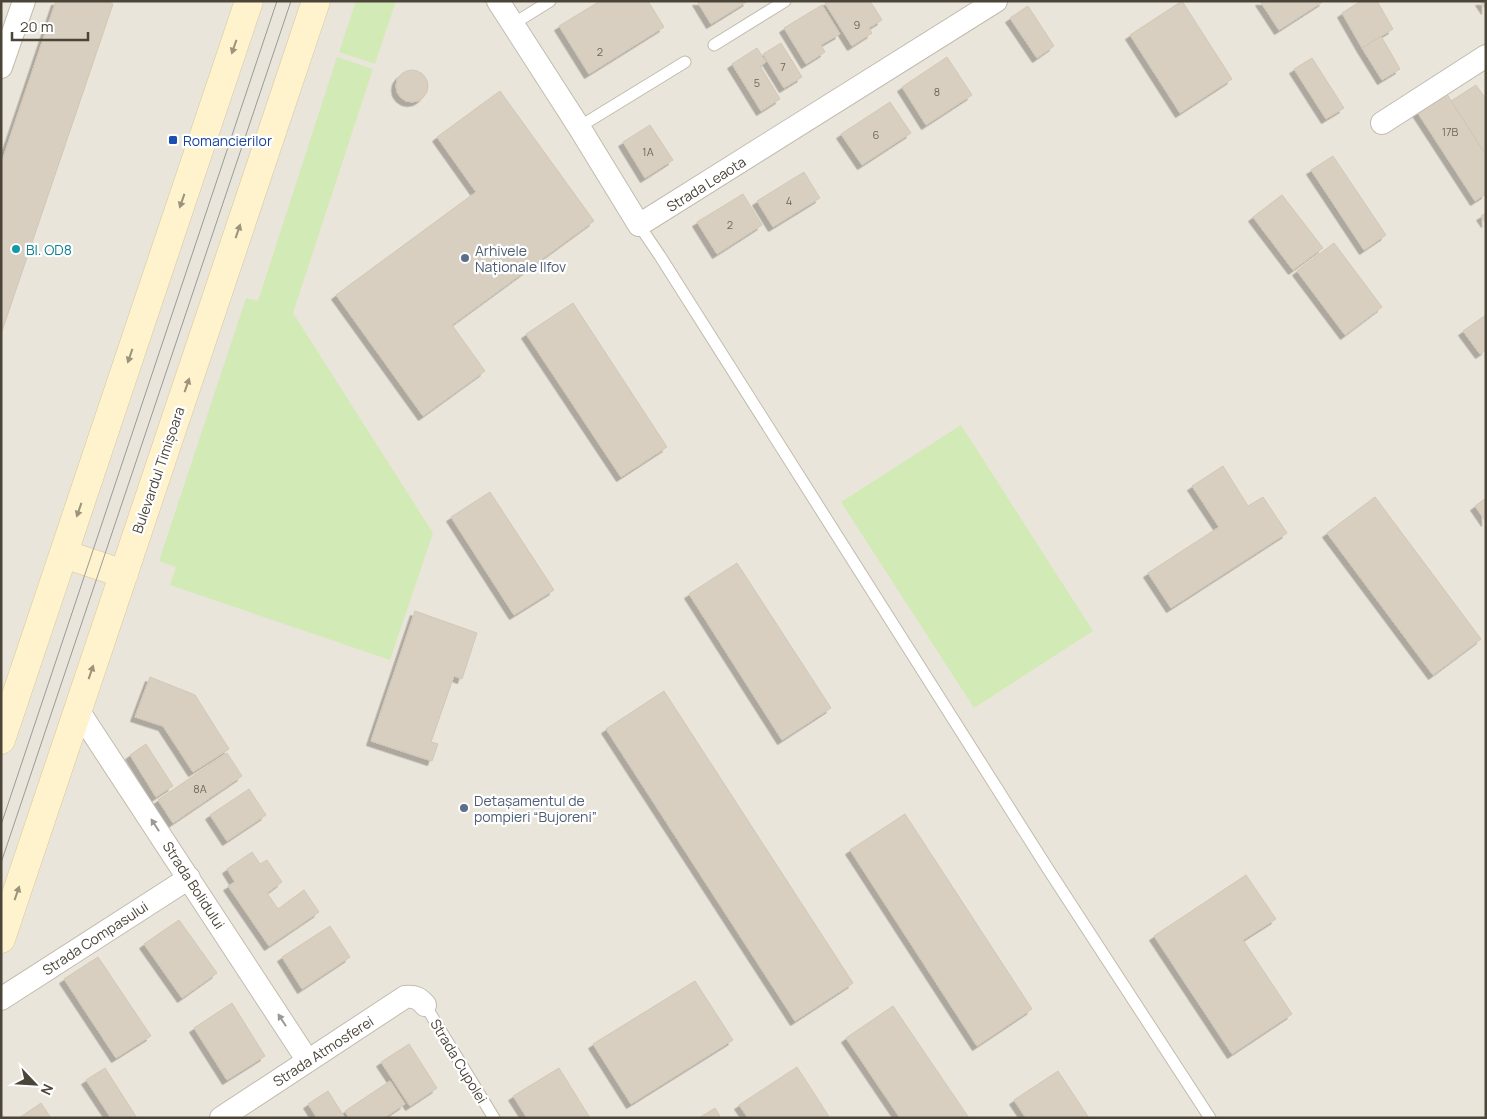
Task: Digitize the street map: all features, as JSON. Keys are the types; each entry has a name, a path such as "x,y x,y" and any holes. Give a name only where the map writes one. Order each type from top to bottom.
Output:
{"main road":[{"path":"1,740 249,1"},
{"name":"Bulevardul Timișoara","path":"1,939 316,1"},
{"path":"64,554 124,574"}],"street":[{"path":"1,68 24,1"},
{"path":"498,1 639,225"},
{"name":"Strada Leaota","path":"639,225 996,1"},
{"path":"1382,123 1485,59"},
{"name":"Strada Bolidului","path":"78,710 190,878 308,1061"},
{"name":"Strada Compasului","path":"1,999 190,878"},
{"name":"Strada Atmosferei","path":"221,1118 405,998 412,996 418,998 425,1005"}],"lane":[{"path":"513,24 550,1"},
{"path":"714,45 784,1"},
{"path":"579,127 685,62"},
{"path":"639,225 1043,861 1210,1118"},
{"name":"Strada Cupolei","path":"425,1005 494,1118"}],"shaded area":[{"path":"1,1 1486,1 1486,1118 1,1118"}],"green space":[{"path":"356,1 396,1 375,64 339,52"},
{"path":"337,57 373,69 293,313 433,533 390,660 170,585 176,567 159,561 246,298 258,301"},
{"path":"961,425 1093,631 974,708 841,502"}],"building":[{"name":"Bl. OD8","path":"56,1 106,1 113,4 1,334 1,164"},
{"path":"600,1 648,1 664,27 589,74 559,26"},
{"path":"697,1 748,1 711,24"},
{"path":"828,1 870,1 882,20 869,28 872,33 852,46 825,3"},
{"path":"1182,1 1232,79 1180,113 1130,35"},
{"path":"1260,1 1324,1 1279,30"},
{"path":"1361,1 1377,1 1393,29 1362,48 1342,13"},
{"path":"1480,1 1486,1 1486,10"},
{"path":"822,5 840,34 821,45 825,52 806,64 784,28"},
{"path":"1028,6 1054,46 1037,58 1010,18"},
{"path":"1381,36 1400,69 1382,80 1362,48"},
{"path":"781,43 802,77 784,88 763,54"},
{"path":"757,48 766,62 760,66 780,99 761,111 732,64"},
{"path":"947,57 972,95 926,125 902,87"},
{"path":"1312,58 1344,108 1326,119 1294,69"},
{"path":"412,70 418,71 423,75 427,80 427,92 423,97 418,101 412,102 406,101 401,97 397,92 396,86 397,80 401,75 406,71"},
{"path":"1476,85 1486,99 1486,155 1451,101"},
{"path":"1443,88 1486,155 1486,194 1475,201 1414,107"},
{"name":"Arhivele Naționale Ilfov","path":"500,91 594,221 452,325 485,371 423,416 336,295 476,192 437,137"},
{"path":"890,102 911,133 862,165 841,134"},
{"path":"650,125 673,160 645,178 623,142"},
{"path":"1333,156 1386,235 1364,250 1311,170"},
{"path":"804,172 820,198 773,227 757,201"},
{"path":"743,194 762,225 717,254 697,222"},
{"path":"1282,195 1323,248 1293,270 1253,217"},
{"path":"1486,213 1486,223 1481,216"},
{"path":"1334,243 1382,307 1345,335 1297,271"},
{"path":"573,303 667,447 621,477 526,334"},
{"path":"1486,315 1486,350 1480,354 1463,331"},
{"path":"1223,466 1248,506 1263,497 1287,533 1171,608 1148,573 1219,527 1192,486"},
{"path":"490,492 554,590 514,615 451,517"},
{"path":"1375,497 1481,639 1433,675 1327,533"},
{"path":"1486,498 1486,522 1475,506"},
{"path":"737,563 831,708 782,740 689,594"},
{"path":"415,611 477,633 462,679 454,676 431,742 438,744 432,761 371,741"},
{"path":"150,677 195,695 229,749 193,772 163,726 135,717"},
{"path":"664,691 853,983 795,1021 606,729"},
{"path":"146,744 173,786 156,797 130,755"},
{"path":"227,753 242,776 173,823 158,800"},
{"path":"249,789 266,815 227,841 210,815"},
{"path":"905,814 1032,1009 977,1046 850,850"},
{"path":"252,852 260,864 267,860 282,882 267,893 278,909 304,890 319,912 269,946 228,886 235,882 227,869"},
{"path":"1246,875 1276,919 1243,940 1292,1014 1232,1054 1154,936"},
{"path":"179,920 217,973 182,998 144,944"},
{"path":"330,926 350,957 302,989 282,957"},
{"path":"98,957 151,1036 116,1058 64,979"},
{"path":"695,981 733,1040 631,1104 593,1044"},
{"path":"232,1003 265,1056 227,1080 194,1028"},
{"path":"893,1006 969,1118 900,1118 846,1038"},
{"path":"409,1044 437,1088 410,1106 381,1062"},
{"path":"797,1067 830,1118 748,1118 739,1105"},
{"path":"105,1068 137,1118 111,1118 86,1080"},
{"path":"559,1068 590,1118 527,1118 513,1096"},
{"path":"1058,1071 1089,1118 1026,1118 1014,1100"},
{"path":"390,1081 405,1104 384,1118 349,1118 345,1111"},
{"path":"328,1091 345,1118 317,1118 308,1104"},
{"path":"41,1103 51,1118 19,1118"},
{"path":"715,1108 721,1118 699,1118"}],"tram line":[{"path":"1,825 277,1"},
{"path":"1,863 291,1"}],"place":[{"name":"Romancierilor","path":"173,140"},
{"name":"Bl. OD8","path":"16,249"},
{"name":"Arhivele Naționale Ilfov","path":"465,258"},
{"name":"Detașamentul de pompieri “Bujoreni”","path":"464,808"}]}
